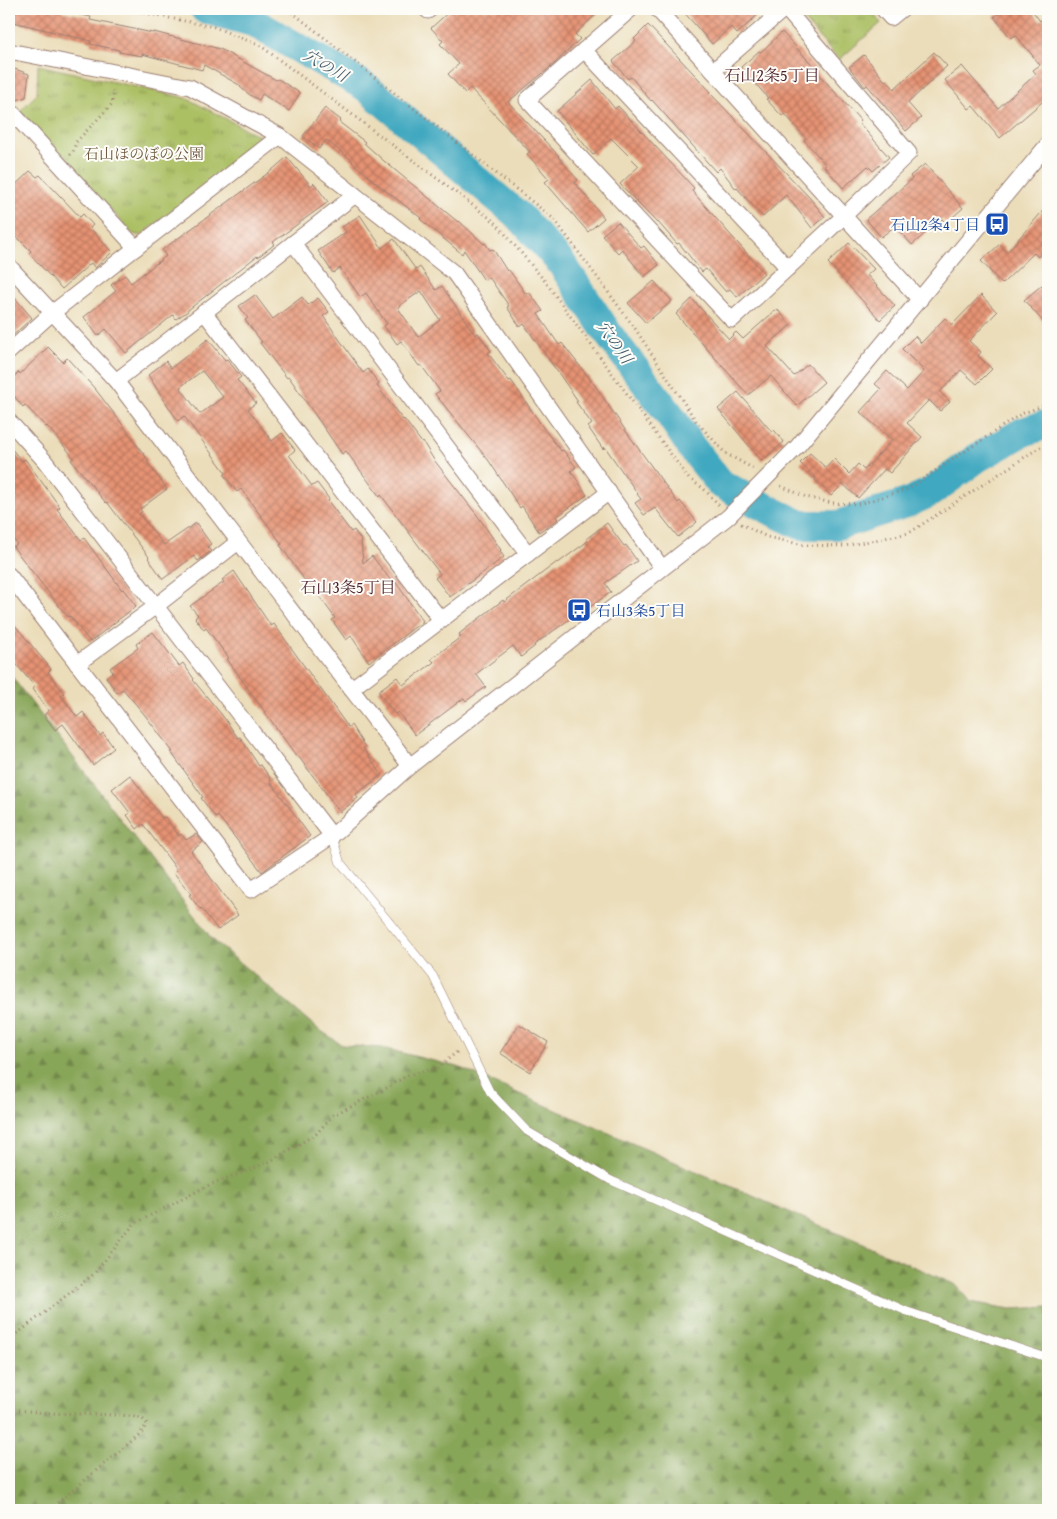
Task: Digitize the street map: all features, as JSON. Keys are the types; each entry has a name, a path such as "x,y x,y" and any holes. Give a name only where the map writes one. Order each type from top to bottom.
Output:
{"street":[{"path":"426,9 428,11 430,9"},
{"path":"631,9 527,100 732,320 909,153 785,9 713,71"},
{"path":"657,9 920,300"},
{"path":"884,9 891,18 902,9"},
{"path":"584,50 788,268"},
{"path":"9,51 190,87 280,136 454,273 662,568"},
{"path":"9,109 136,248"},
{"path":"9,352 52,313 280,136"},
{"path":"9,575 251,890 332,836 410,766 728,517 797,447 1048,144"},
{"path":"116,381 355,195"},
{"path":"293,243 528,554"},
{"path":"9,266 116,381 410,766"},
{"path":"204,312 441,620"},
{"path":"9,422 44,460 332,836"},
{"path":"351,689 609,492"},
{"path":"77,664 238,542"}],"lane":[{"path":"332,836 340,862 433,976 490,1092 528,1131 610,1180 906,1311 1048,1358"}],"path":[{"path":"125,9 214,27 261,46 495,222 544,280 689,479 712,496 728,517 767,538 804,546 845,546 910,533 1048,443"},
{"path":"288,9 554,220 634,327 696,421 725,453 764,480 806,497 832,503 859,504 908,489 1021,414 1048,404"},
{"path":"60,165 74,152 76,142 112,104 114,91"},
{"path":"9,1340 94,1274 134,1224 209,1185 267,1163 316,1134 333,1115 385,1089 408,1075 436,1068 468,1044"},
{"path":"9,1409 45,1413 122,1415 142,1418 147,1424 140,1434 49,1510"}],"green space":[{"path":"799,9 869,9 881,23 839,60 796,11"},
{"name":"石山ほのぼの公園","path":"38,65 186,98 263,138 141,236 133,234 20,111 37,94"},
{"path":"9,673 212,939 318,1029 342,1045 382,1048 458,1067 956,1285 970,1302 1011,1309 1048,1307 1048,1510 9,1510"}],"building":[{"path":"9,9 62,9 62,11 91,17 90,20 154,32 220,49 276,80 278,79 300,93 289,111 262,94 259,100 250,95 241,86 204,65 202,70 142,54 142,56 119,52 119,50 90,44 91,41 9,21"},
{"path":"452,9 602,9 575,34 580,39 555,63 508,102 559,156 578,180 575,183 604,218 588,232 545,182 549,179 527,154 530,152 470,88 465,93 448,74 459,64 440,44 443,41 431,28"},
{"path":"681,9 764,9 737,34 731,27 712,44"},
{"path":"1005,9 1031,9 1040,21 1048,14 1048,97 1000,138 973,106 969,109 945,80 962,66 998,108 1036,74 1033,70 1040,65 1016,35 1011,38 994,17"},
{"path":"648,25 809,197 825,217 812,228 786,195 763,217 736,189 720,168 716,172 631,77 628,79 613,61 636,41 634,39"},
{"path":"782,32 861,121 859,123 889,157 873,171 868,166 843,188 804,140 806,138 785,114 782,116 766,99 768,98 741,67 759,51 761,52"},
{"path":"934,52 947,66 908,103 921,118 906,131 849,67 864,55 894,89"},
{"path":"9,67 29,74 26,97 14,101 9,100"},
{"path":"592,80 615,109 618,106 694,188 692,191 764,273 737,297 730,289 726,292 706,269 702,272 679,243 677,244 620,184 639,166 611,138 593,155 557,111"},
{"path":"325,108 341,120 339,122 365,142 384,161 485,243 490,250 493,249 507,271 509,270 526,294 529,292 543,311 538,314 559,345 562,343 596,387 678,503 680,501 697,522 678,537 655,508 644,515 635,503 641,499 605,447 603,449 588,427 592,424 576,402 578,401 524,324 520,327 507,307 509,306 489,277 484,280 464,250 462,254 326,140 319,149 303,136"},
{"path":"287,157 311,186 314,183 328,202 273,242 275,244 188,311 176,319 173,315 126,353 106,329 98,336 84,317 116,291 111,285 125,275 131,283 166,256 162,250 271,171"},
{"path":"925,164 963,208 946,223 942,219 912,245 895,226 881,237 866,219 912,179 910,176"},
{"path":"30,171 37,177 40,175 80,217 83,214 93,225 90,228 112,252 95,268 91,263 62,289 29,253 31,251 9,229 9,191"},
{"path":"1048,205 1048,245 1038,257 1034,253 1002,284 981,261 1000,244 1007,252"},
{"path":"360,215 382,248 394,239 416,270 420,267 436,290 442,286 475,335 478,333 491,351 488,353 509,381 511,380 544,429 576,467 571,471 587,495 556,517 558,519 539,532 522,506 520,508 489,461 435,394 440,391 421,365 419,366 401,341 397,344 384,326 387,324 366,293 360,297 340,268 333,273 318,251 346,232 342,227","holes":["421,291 440,320 418,337 398,308"]},
{"path":"618,222 641,248 644,246 659,265 644,277 622,249 618,253 602,235"},
{"path":"849,243 874,269 867,275 895,306 880,320 828,263"},
{"path":"654,281 672,301 646,323 628,303"},
{"path":"1042,285 1048,292 1048,327 1024,300"},
{"path":"9,291 32,318 9,339"},
{"path":"255,295 273,319 302,297 308,305 318,298 329,312 323,316 363,373 368,369 379,384 377,386 423,442 434,460 477,515 504,557 450,597 435,578 440,574 346,451 342,454 289,377 287,378 245,320 248,318 239,306"},
{"path":"981,295 997,312 969,341 981,352 978,356 992,369 977,384 961,370 940,392 950,402 940,411 929,400 907,423 922,437 890,473 885,469 858,498 843,484 831,496 800,463 810,453 826,468 834,459 849,474 858,464 864,470 892,440 860,412 881,389 875,384 887,371 907,390 924,371 902,349 915,336 921,343 945,318 952,325"},
{"path":"692,299 729,339 736,332 743,339 777,309 791,325 767,346 794,376 808,364 824,382 797,406 771,376 748,395 676,314"},
{"path":"208,339 241,377 237,380 256,403 248,409 272,441 282,433 295,450 289,455 312,486 317,483 351,532 354,530 361,540 363,563 372,556 392,582 394,580 423,621 369,662 351,636 346,640 332,620 335,618 312,586 310,588 280,545 282,544 241,489 237,492 224,475 226,473 184,416 178,421 148,375 166,361 171,368","holes":["202,371 223,397 200,414 180,387"]},
{"path":"48,347 63,362 67,358 96,390 135,441 149,461 147,462 167,489 140,509 142,512 139,514 164,545 196,523 211,544 207,547 211,551 198,561 194,556 163,579 149,557 107,502 71,460 74,458 47,426 25,405 23,407 9,390 9,381 19,372 20,374"},
{"path":"738,392 772,432 774,430 784,442 762,461 718,409"},
{"path":"9,446 22,461 25,459 60,507 57,509 81,540 84,538 136,606 90,642 13,547 17,544 9,533"},
{"path":"607,523 637,561 605,583 611,592 590,607 589,605 534,645 521,657 513,646 476,674 486,687 466,701 464,698 415,735 398,712 395,714 378,691 397,677 403,685 434,662 431,659 461,637 459,634 503,600 504,602 588,541 586,539"},
{"path":"234,571 271,626 274,624 348,727 351,725 365,747 363,748 382,775 356,794 358,798 340,812 297,757 227,659 229,658 206,628 204,630 195,618 198,615 190,606 224,582 222,580"},
{"path":"9,618 51,669 48,672 64,693 61,696 77,717 83,712 100,736 103,733 114,748 93,765 63,724 55,730 44,715 49,711 33,689 35,687 9,655"},
{"path":"153,632 179,666 183,663 193,680 238,738 240,737 310,836 262,872 218,816 216,818 201,798 203,797 171,752 173,752 144,714 123,689 117,693 106,677 113,672 110,668 138,648 136,644"},
{"path":"130,775 162,818 165,817 179,836 181,834 186,840 196,834 203,842 191,851 238,915 218,930 189,895 191,894 174,873 177,870 143,824 137,829 127,815 130,813 112,789"},
{"path":"519,1024 548,1042 530,1072 500,1053"}],"waterway":[{"name":"穴の川","path":"205,9 253,22 366,87 520,217 562,264 609,335 670,415 692,448 721,484 776,513 801,525 838,525 907,503 931,492 977,458 1023,432 1048,424"}],"place":[{"name":"石山2条4丁目","path":"997,224"},
{"name":"石山3条5丁目","path":"579,610"}],"district":[{"name":"石山2条5丁目","path":"772,75"},
{"name":"石山3条5丁目","path":"348,587"}]}
